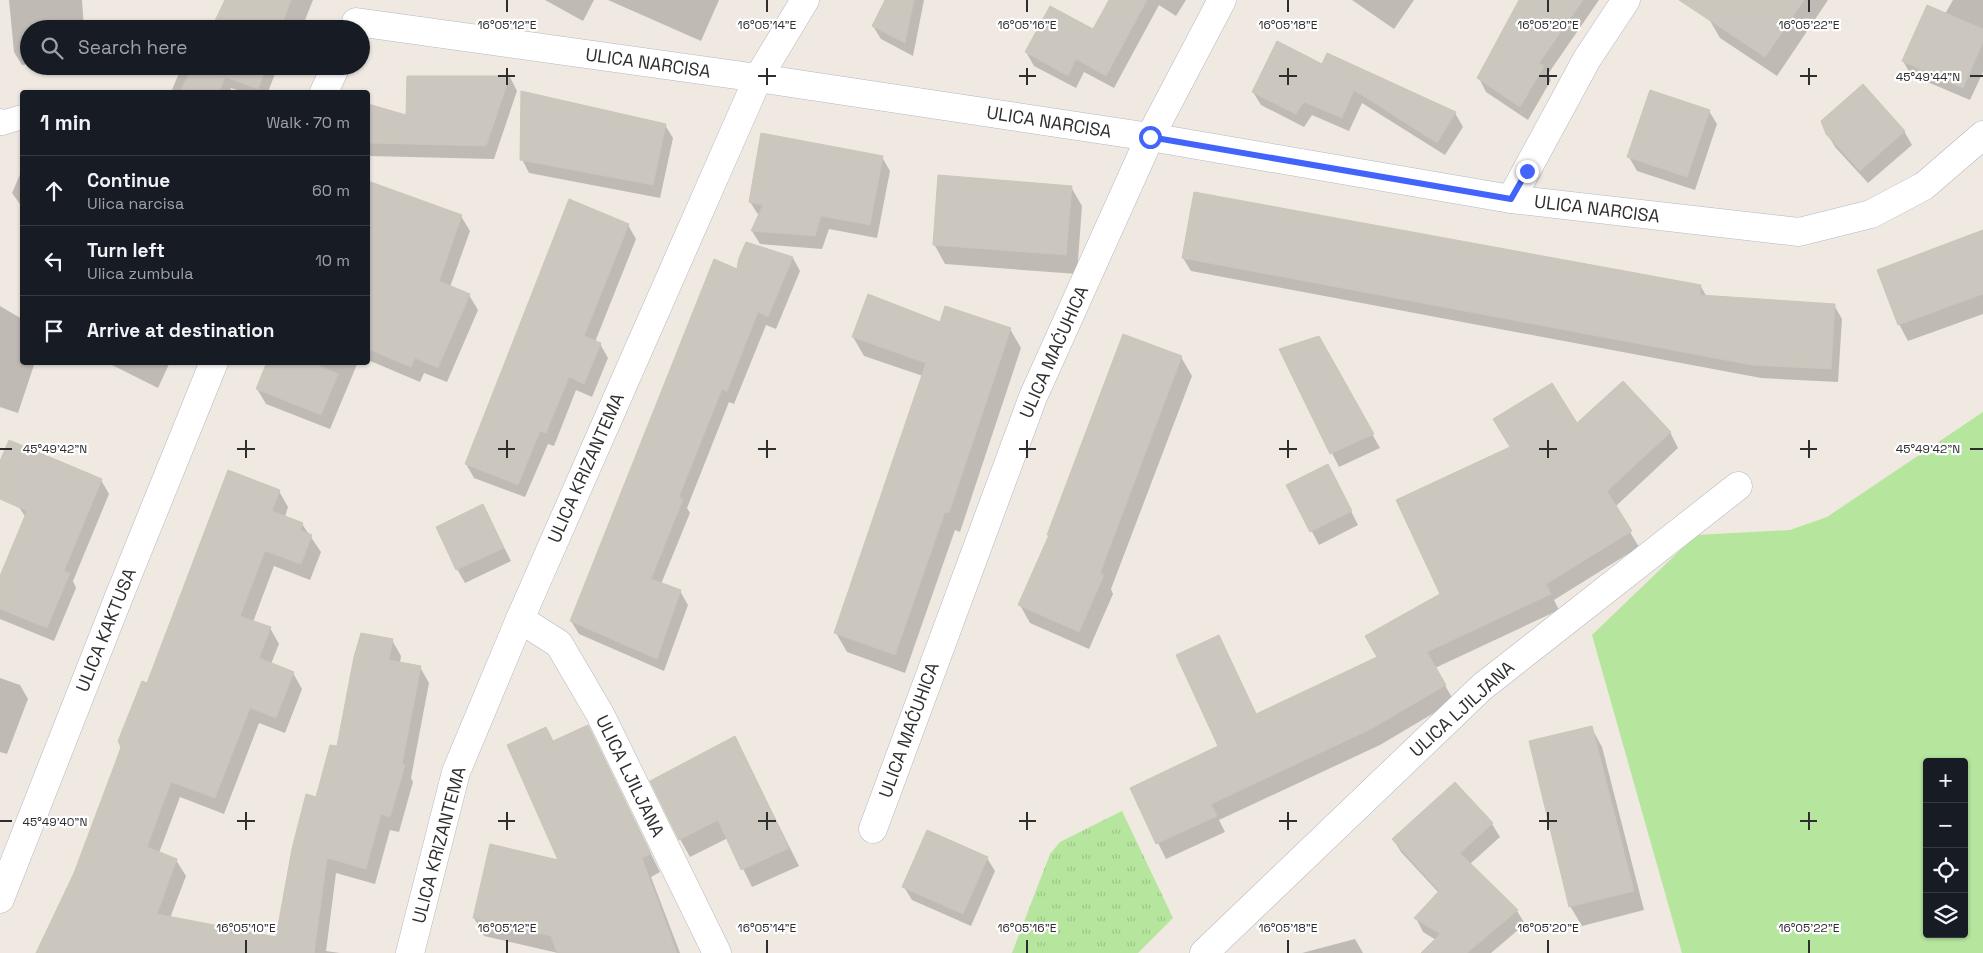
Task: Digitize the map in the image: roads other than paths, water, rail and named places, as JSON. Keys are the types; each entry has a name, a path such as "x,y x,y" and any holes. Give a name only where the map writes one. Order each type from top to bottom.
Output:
{"street":[{"name":"ULICA KRIZANTEMA","path":"410,953 456,772 520,619 758,78 805,0"},
{"name":"ULICA MAĆUHICA","path":"873,829 1033,397 1150,137 1222,0"},
{"path":"1511,199 1587,60 1626,0"},
{"name":"ULICA NARCISA","path":"359,17 1150,137 1511,199 1799,232 1871,214 1924,186 1983,135"},
{"path":"325,90 332,75"},
{"name":"ULICA KAKTUSA","path":"0,899 213,365"},
{"name":"ULICA LJILJANA","path":"1204,953 1482,687 1738,486"},
{"name":"ULICA LJILJANA","path":"520,619 559,644 600,714 717,953"}],"lane":[{"path":"0,121 20,118"}]}
